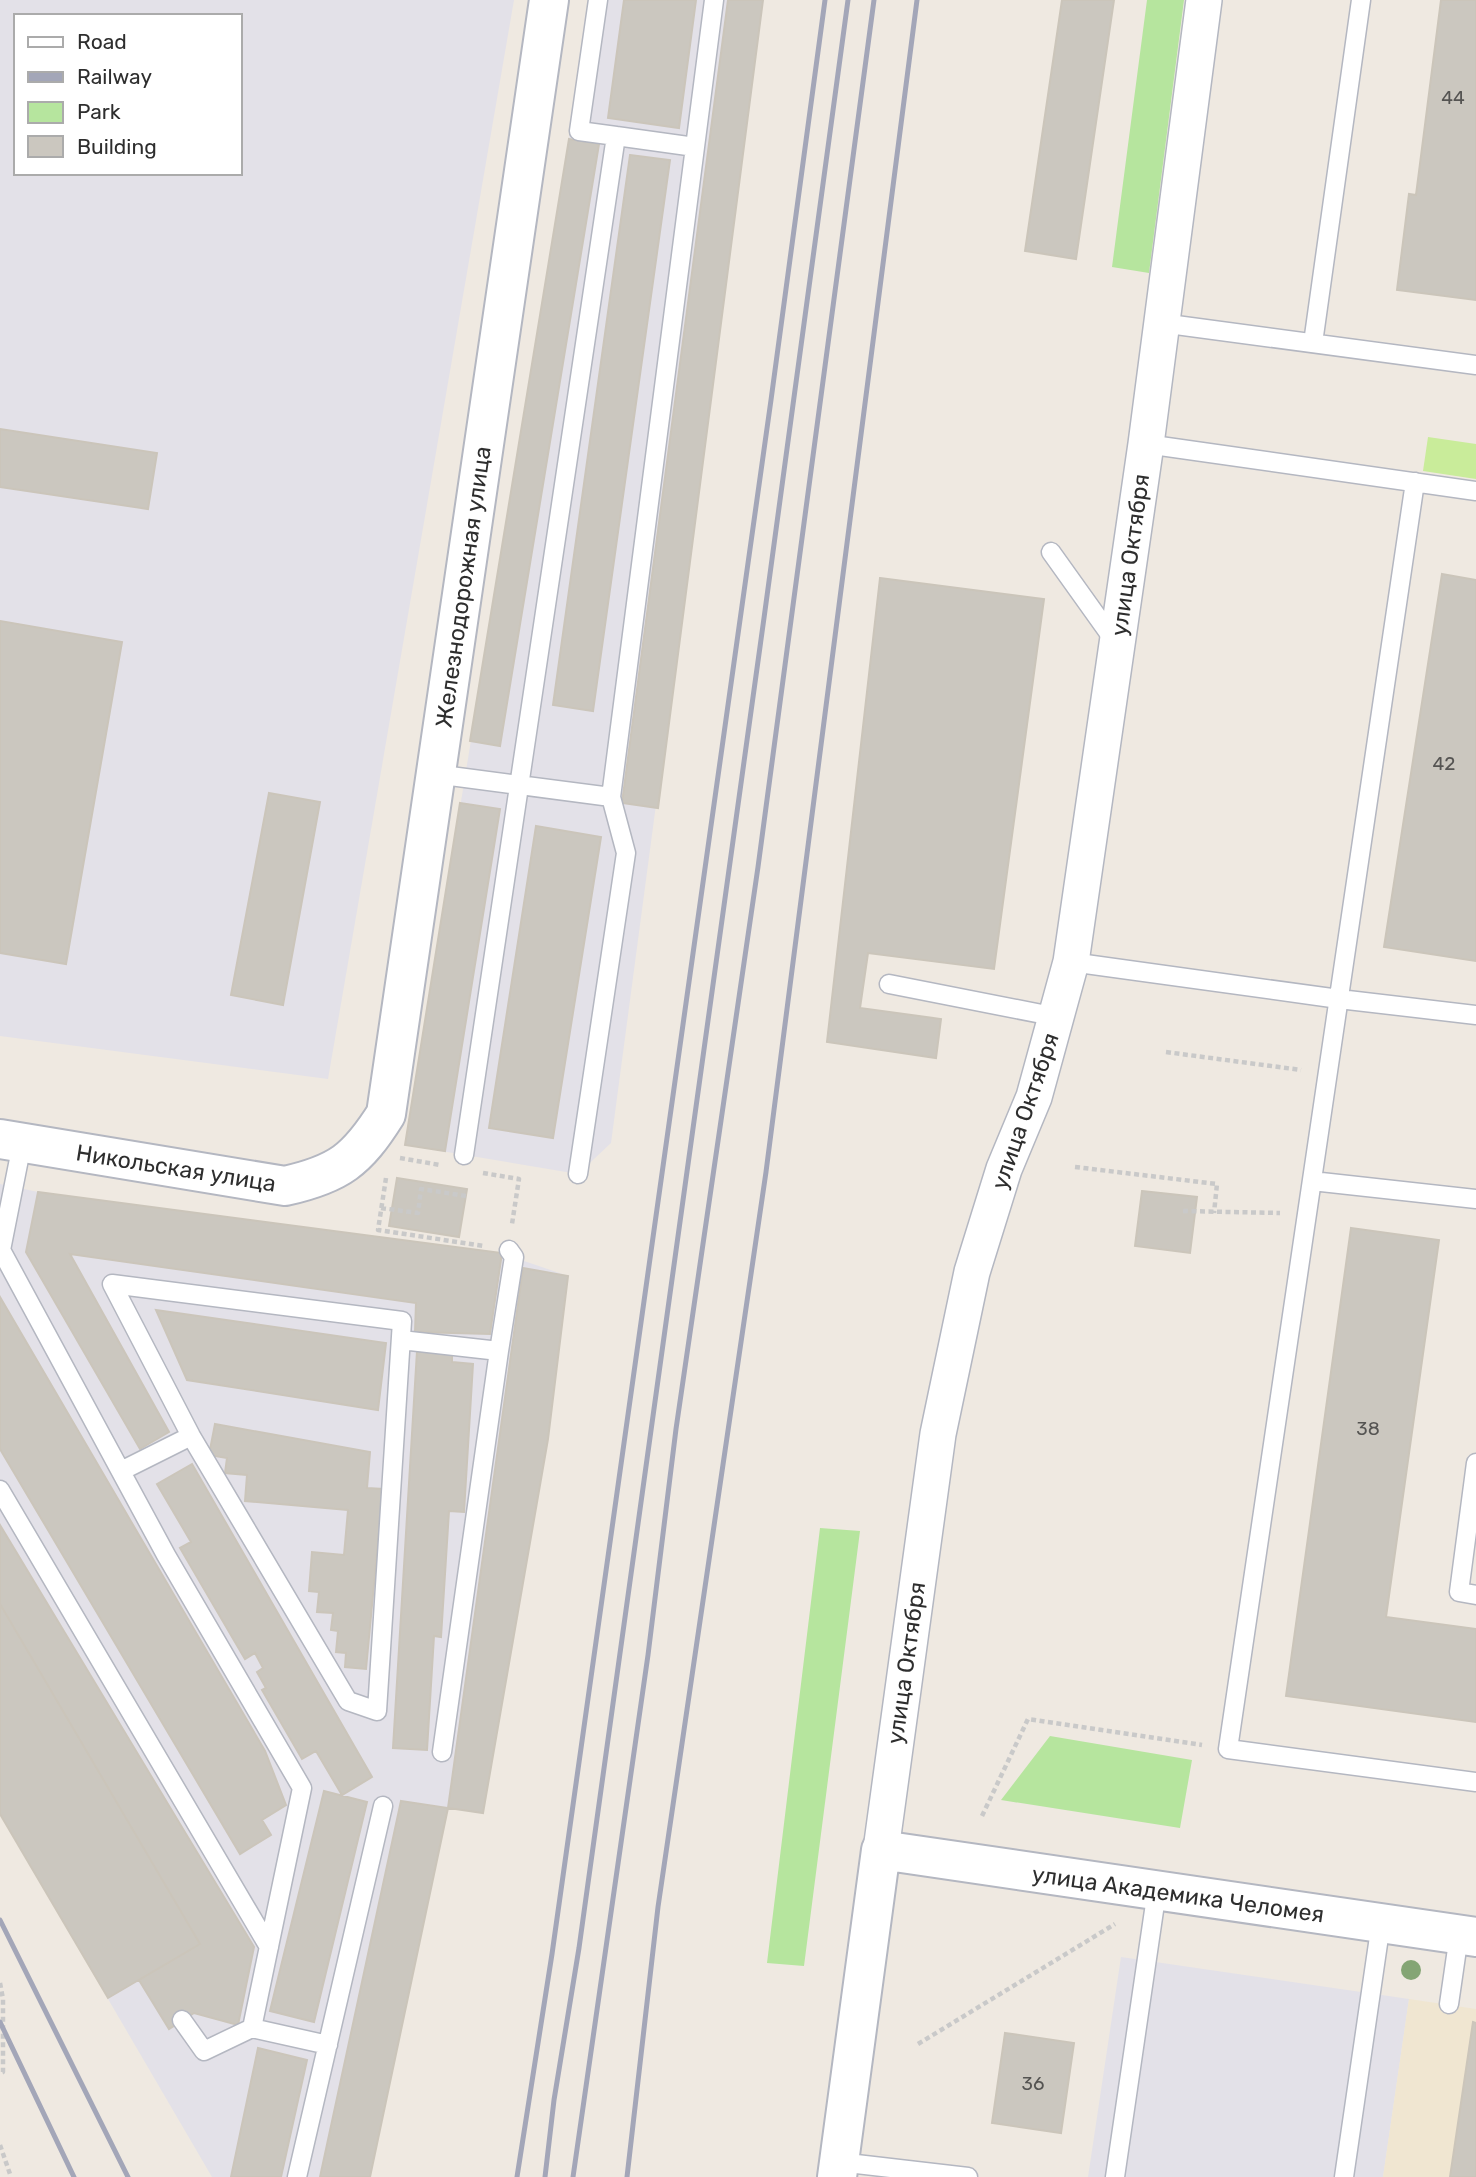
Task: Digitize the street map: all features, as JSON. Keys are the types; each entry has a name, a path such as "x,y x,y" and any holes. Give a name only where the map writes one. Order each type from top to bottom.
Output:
{"street":[{"name":"Железнодорожная улица","path":"348,1162 369,1141 386,1114 549,0"},
{"name":"улица Октября","path":"838,2170 938,1434 972,1272 1003,1170 1034,1097 1071,962 1146,444 1204,0"},
{"name":"Никольская улица","path":"11,1141 285,1186 316,1179 348,1162"},
{"name":"улица Академика Челомея","path":"881,1850 1467,1936"}],"lane":[{"path":"598,0 579,131 695,147"},
{"path":"578,1174 626,853 611,797 714,0"},
{"path":"1313,343 1361,0"},
{"path":"464,1155 616,136"},
{"path":"1161,323 1476,365"},
{"path":"1146,444 1476,491"},
{"path":"1415,482 1228,1748 1476,1782"},
{"path":"1051,552 1117,644"},
{"path":"435,774 611,797"},
{"path":"1071,962 1476,1015"},
{"path":"889,984 1057,1017"},
{"path":"11,1141 1,1250 166,1555 302,1788 252,2028"},
{"path":"1312,1181 1476,1199"},
{"path":"442,1752 513,1257 509,1250"},
{"path":"112,1284 402,1321 377,1711 348,1701 191,1436 112,1284"},
{"path":"401,1340 499,1351"},
{"path":"121,1471 191,1436"},
{"path":"1476,1463 1459,1592 1476,1595"},
{"path":"0,1490 269,1947"},
{"path":"297,2177 383,1806"},
{"path":"1115,2177 1157,1891"},
{"path":"1344,2177 1381,1923"},
{"path":"1448,2004 1467,1936"},
{"path":"182,2020 204,2051 252,2028 328,2045"},
{"path":"838,2170 968,2177"}],"path":[{"path":"1166,1052 1328,1073"},
{"path":"390,1157 442,1166"},
{"path":"1075,1167 1217,1184 1214,1213"},
{"path":"466,1196 421,1189 418,1213 381,1208 378,1230 509,1250 519,1179 480,1172"},
{"path":"1183,1211 1307,1213"},
{"path":"982,1816 1028,1720 1228,1748"},
{"path":"918,2044 1118,1922"},
{"path":"0,1983 3,1999 3,2072 0,2073"},
{"path":"0,2146 11,2177"}],"shaded area":[{"path":"0,0 514,0 328,1079 0,1036"},
{"path":"588,0 763,0 611,1143 578,1174 405,1145 569,139"},
{"path":"0,1184 38,1192 501,1253 568,1276 548,1439 483,1813 448,1808 370,2177 212,2177 0,1814"},
{"path":"1121,1957 1409,1999 1383,2177 1088,2177"},
{"path":"1409,1999 1476,2009 1476,2177 1383,2177"}],"green space":[{"path":"1147,0 1184,0 1149,273 1112,267"},
{"path":"1428,437 1476,444 1476,479 1423,471"},
{"path":"820,1528 860,1531 804,1966 767,1963"},
{"path":"1050,1736 1192,1760 1180,1828 1001,1800"}],"building":[{"path":"624,0 696,0 679,128 608,118"},
{"path":"728,0 763,0 658,808 622,803"},
{"path":"1062,0 1114,0 1076,259 1025,251"},
{"path":"1441,0 1476,0 1476,300 1397,290 1409,194 1416,195"},
{"path":"569,139 599,144 500,746 470,741"},
{"path":"630,155 670,160 593,711 553,705"},
{"path":"0,429 157,453 148,509 0,487"},
{"path":"1442,574 1476,580 1476,961 1384,947"},
{"path":"880,578 1044,599 994,969 868,953 860,1008 941,1019 936,1058 827,1042"},
{"path":"0,621 122,642 66,964 0,953"},
{"path":"269,793 320,802 283,1005 231,995"},
{"path":"460,803 500,809 445,1151 405,1145"},
{"path":"536,826 601,837 553,1138 489,1128"},
{"path":"397,1178 467,1189 459,1237 389,1226"},
{"path":"1142,1191 1197,1197 1190,1253 1135,1246"},
{"path":"38,1192 502,1253 490,1334 415,1332 416,1303 70,1254 169,1432 140,1449 26,1252"},
{"path":"1351,1228 1439,1240 1386,1617 1476,1629 1476,1722 1286,1696"},
{"path":"523,1268 568,1276 548,1439 483,1813 448,1808"},
{"path":"0,1297 265,1751 286,1805 262,1820 271,1835 240,1854 0,1449"},
{"path":"156,1310 386,1343 378,1410 187,1380"},
{"path":"417,1351 452,1355 452,1362 473,1364 464,1512 449,1511 441,1637 434,1636 427,1750 393,1748"},
{"path":"215,1424 370,1452 367,1488 383,1489 366,1669 345,1667 346,1653 336,1652 338,1631 331,1630 333,1613 317,1612 319,1592 309,1591 312,1552 344,1555 348,1510 245,1501 247,1475 225,1473 227,1458 209,1455"},
{"path":"192,1464 372,1777 342,1795 316,1751 302,1759 262,1690 266,1688 257,1672 263,1668 255,1653 245,1659 180,1548 191,1542 157,1484"},
{"path":"0,1525 254,1947 238,2025 194,2013 169,2029 139,1980 200,1944 0,1604"},
{"path":"0,1604 200,1944 108,1998 0,1814"},
{"path":"324,1791 367,1802 314,2022 270,2011"},
{"path":"401,1801 448,1808 370,2177 320,2177"},
{"path":"1473,2022 1476,2023 1476,2177 1450,2177"},
{"path":"1005,2033 1074,2043 1061,2133 992,2123"},
{"path":"258,2048 307,2060 281,2177 231,2177"}],"railway":[{"path":"517,2177 552,1954 825,0"},
{"path":"545,2177 554,2100 579,1948 848,0"},
{"path":"573,2177 648,1655 676,1429 758,867 874,0"},
{"path":"627,2177 658,1907 766,1172 917,0"},
{"path":"0,1920 128,2177"},
{"path":"0,2022 74,2177"}]}
